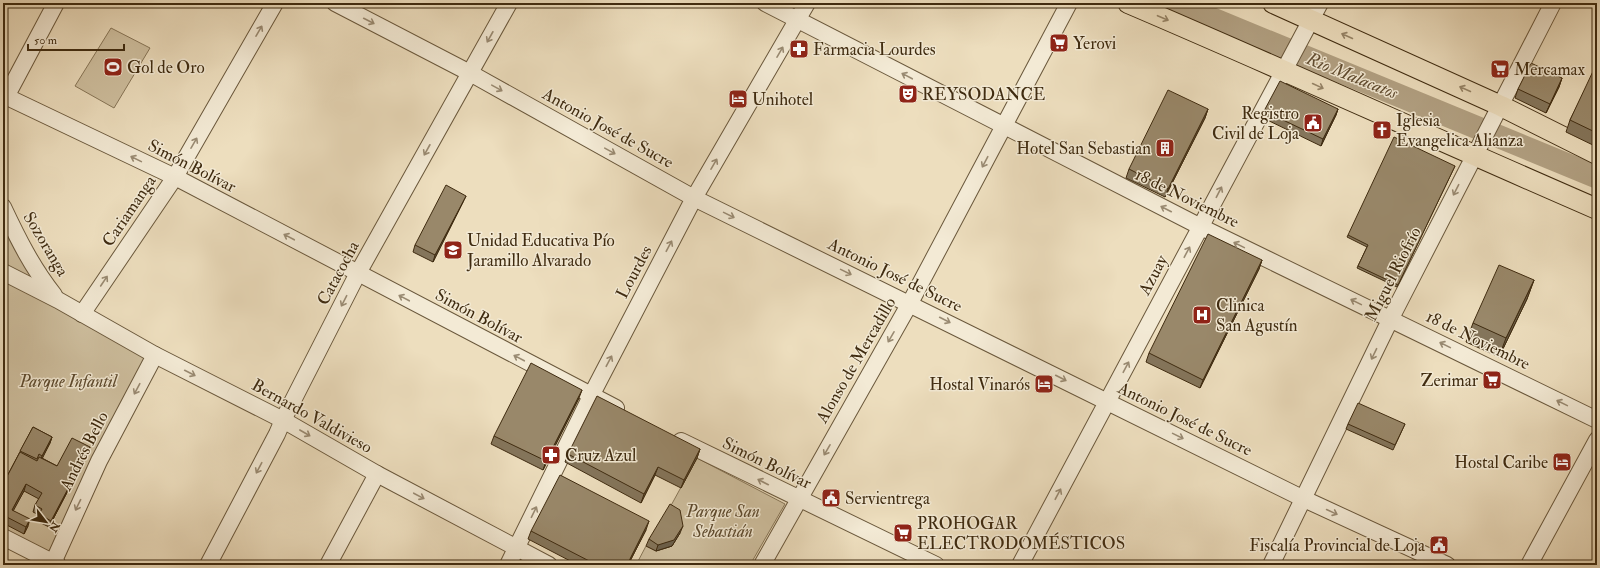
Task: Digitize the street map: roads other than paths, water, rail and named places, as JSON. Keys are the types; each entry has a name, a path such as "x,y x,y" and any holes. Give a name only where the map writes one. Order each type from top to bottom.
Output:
{"main road":[{"path":"1128,3 1285,65 1597,209"},
{"path":"1273,3 1313,16 1499,108 1597,154"}],"street":[{"path":"5,96 56,3"},
{"name":"Cariamanga","path":"82,314 175,177 275,3"},
{"name":"Antonio José de Sucre","path":"334,3 470,73 694,198 910,303 1304,499 1447,565"},
{"name":"Catacocha","path":"208,565 277,434 282,420 358,273 509,3"},
{"name":"18 de Noviembre","path":"764,3 799,19 1004,127 1201,227 1391,318 1596,420"},
{"name":"Lourdes","path":"508,565 591,396 694,198 807,3"},
{"name":"Alonso de Mercadillo","path":"762,565 910,303 1069,3"},
{"name":"Miguel Riofrío","path":"1271,565 1391,318 1553,3"},
{"name":"Azuay","path":"1020,565 1201,227 1285,65 1313,16"},
{"name":"Simón Bolívar","path":"5,96 175,177 626,414"},
{"name":"Sozoranga","path":"3,207 36,272 58,300"},
{"name":"Bernardo Valdivieso","path":"3,272 58,300 155,355 282,420 377,474 549,565"},
{"name":"Andrés Bello","path":"54,564 99,461 155,355"},
{"path":"1551,522 1575,463 1596,420"},
{"name":"Simón Bolívar","path":"669,435 798,500 936,565"},
{"path":"1529,565 1551,522 1585,464 1597,440"},
{"path":"328,565 377,474"},
{"path":"3,537 54,564"}],"waterway":[{"name":"Rio Malacatos","path":"1174,3 1597,177"}],"place":[{"name":"Yerovi","path":"1059,43"},
{"name":"Farmacia Lourdes","path":"799,49"},
{"name":"Gol de Oro","path":"113,67"},
{"name":"Mercamax","path":"1500,69"},
{"name":"REYSODANCE","path":"908,94"},
{"name":"Unihotel","path":"738,99"},
{"name":"Registro Civil de Loja","path":"1313,123"},
{"name":"Iglesia Evangelica Alianza","path":"1382,130"},
{"name":"Hotel San Sebastian","path":"1165,148"},
{"name":"Unidad Educativa Pío Jaramillo Alvarado","path":"453,250"},
{"name":"Clinica San Agustín","path":"1202,315"},
{"name":"Zerimar","path":"1492,380"},
{"name":"Hostal Vinarós","path":"1044,384"},
{"name":"Cruz Azul","path":"551,455"},
{"name":"Hostal Caribe","path":"1562,462"},
{"name":"Servientrega","path":"831,498"},
{"name":"PROHOGAR ELECTRODOMÉSTICOS","path":"903,533"},
{"name":"Fiscalía Provincial de Loja","path":"1439,545"}],"park label":[{"name":"Parque Infantil","path":"68,381"},
{"name":"Parque San Sebastián","path":"723,521"}]}
